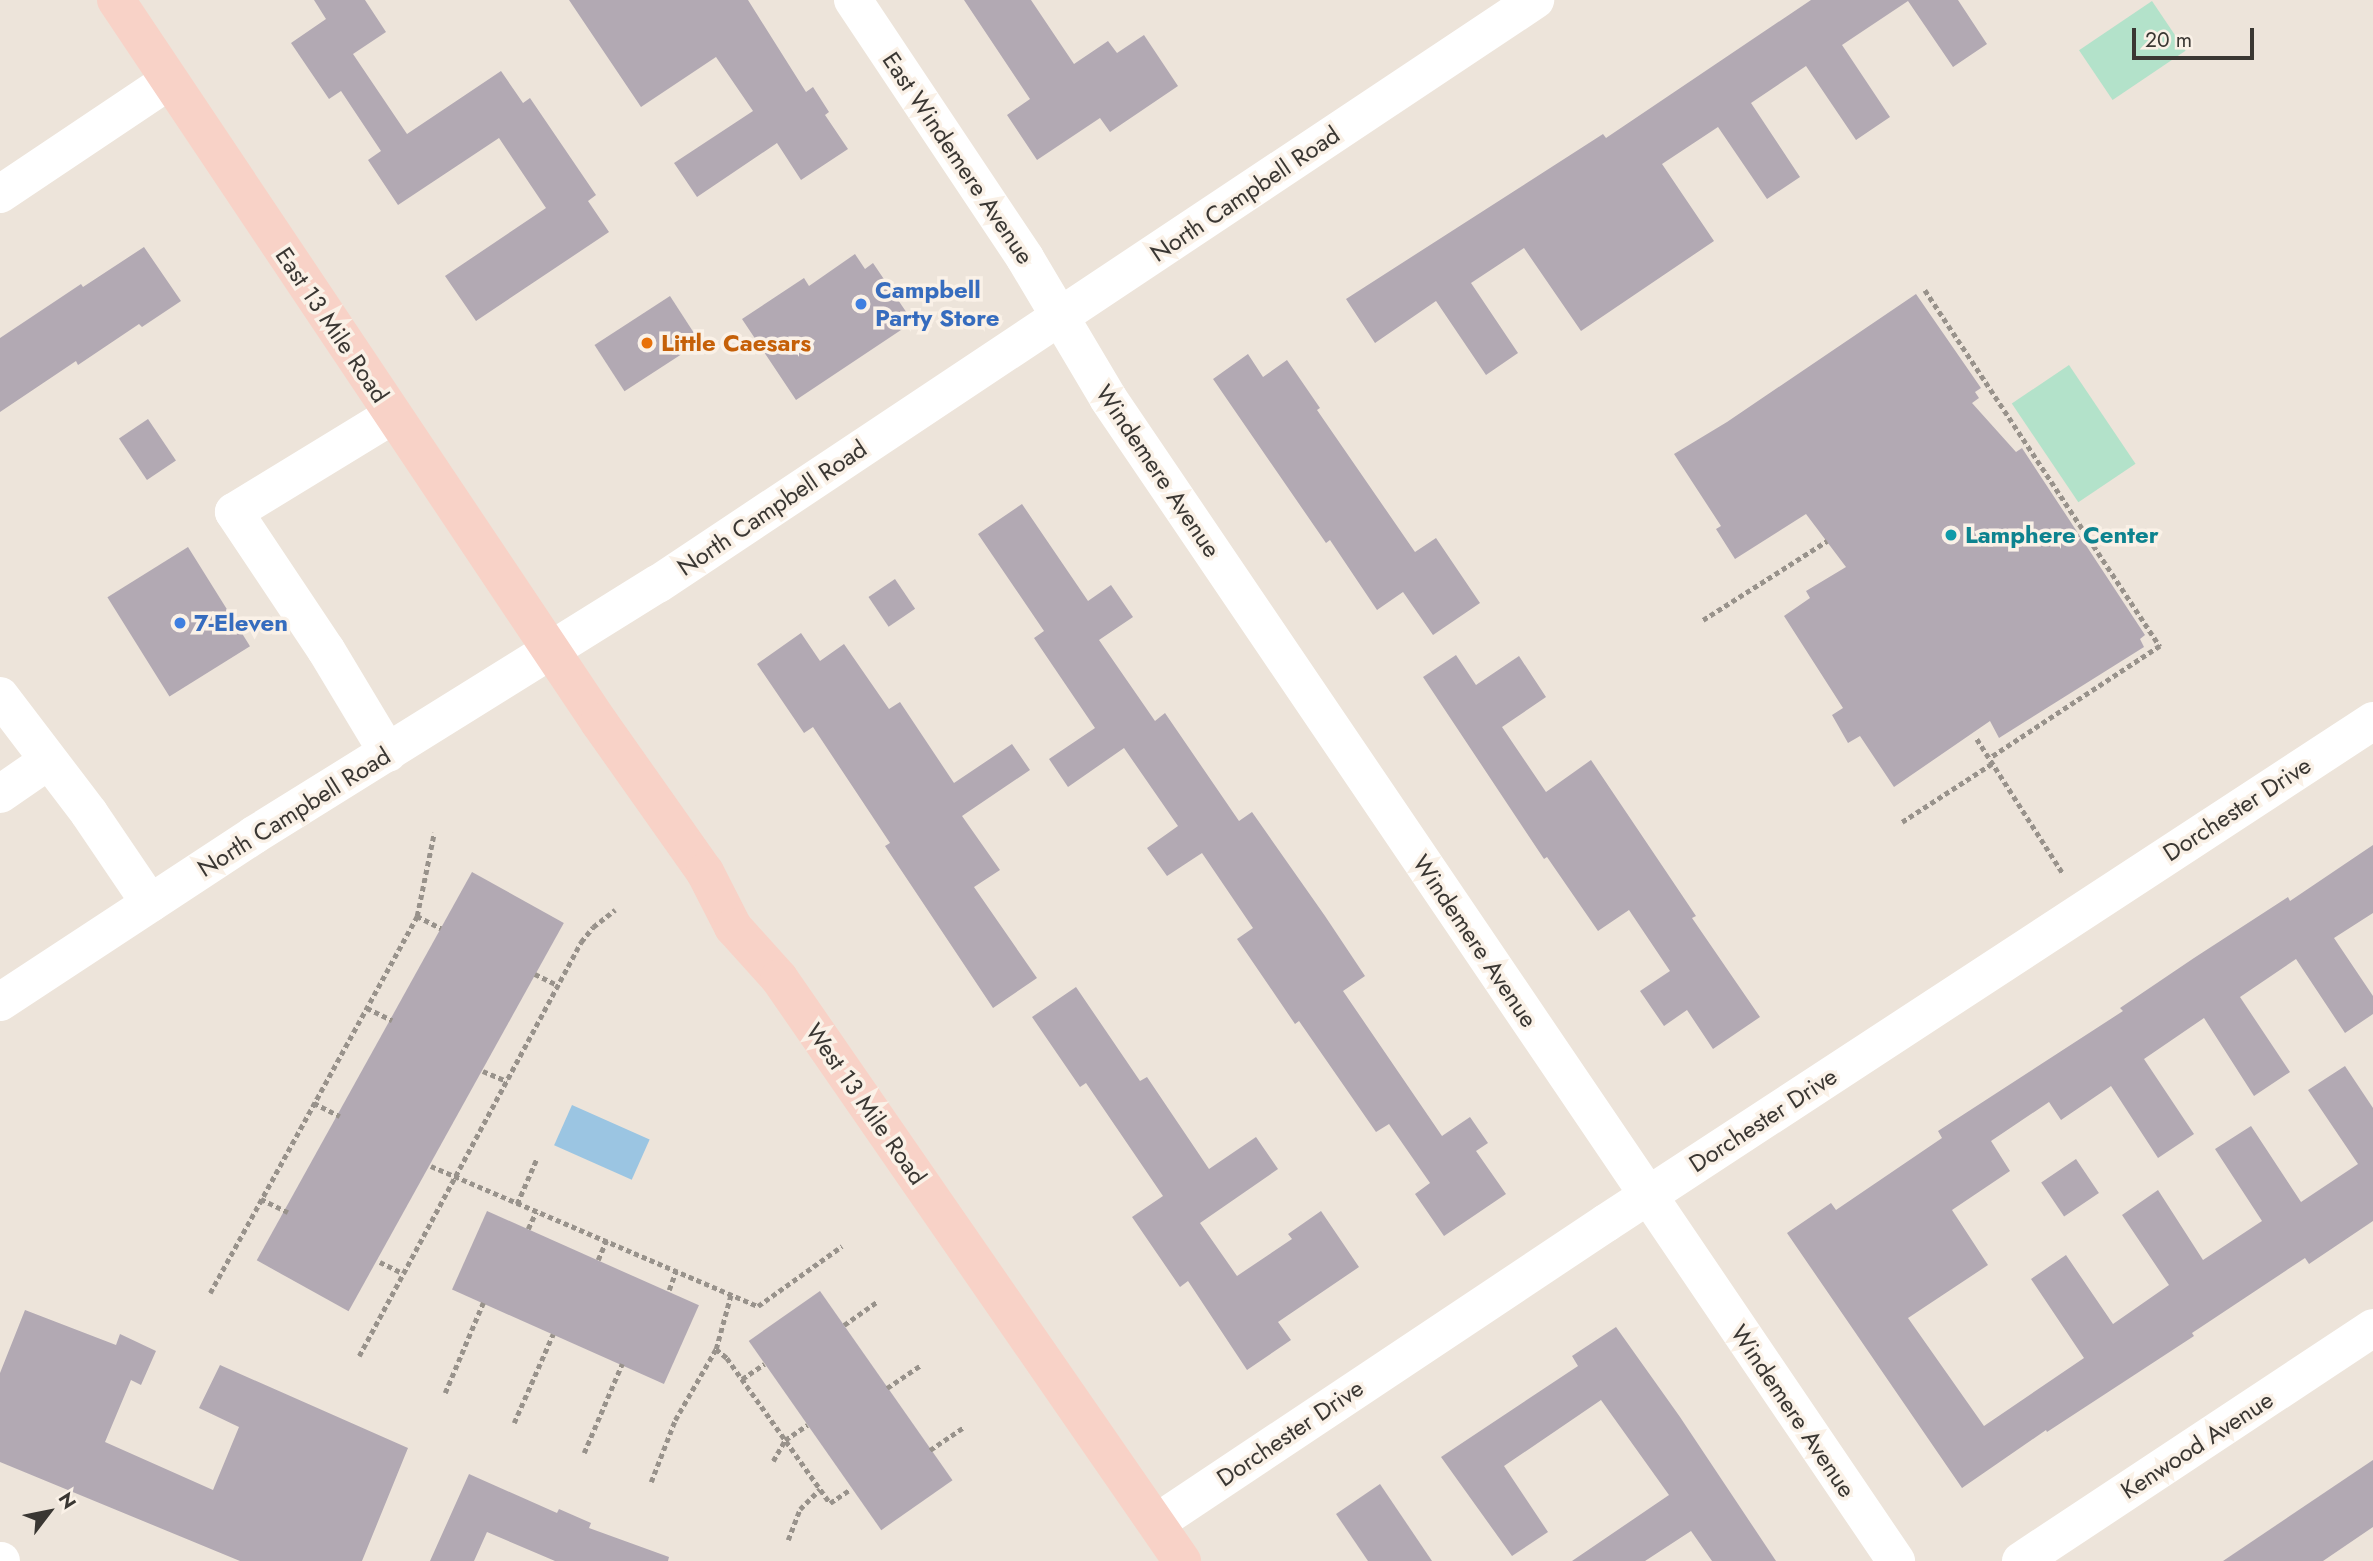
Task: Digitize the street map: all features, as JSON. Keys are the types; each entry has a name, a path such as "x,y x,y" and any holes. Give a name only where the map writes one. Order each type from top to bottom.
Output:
{"main road":[{"name":"East 13 Mile Road","path":"116,0 551,649"},
{"name":"West 13 Mile Road","path":"551,649 705,873 733,927 779,978 1182,1561"}],"street":[{"name":"East Windemere Avenue","path":"853,0 1025,258 1060,318"},
{"name":"North Campbell Road","path":"0,1002 150,903 658,583 1535,0"},
{"path":"0,194 169,81"},
{"name":"Windemere Avenue","path":"1060,318 1108,398 1896,1561"},
{"path":"388,753 327,650 234,512 393,415"},
{"path":"0,696 150,903"},
{"name":"Dorchester Drive","path":"1156,1524 1647,1196 2373,721"},
{"path":"0,794 48,761"},
{"name":"Kenwood Avenue","path":"2021,1561 2373,1328"}],"path":[{"path":"1902,822 2160,646 1925,290"},
{"path":"1703,620 1827,541"},
{"path":"1977,739 2066,878"},
{"path":"210,1293 417,916 434,832"},
{"path":"359,1356 581,942 593,927 615,910"},
{"path":"417,916 441,928"},
{"path":"535,974 558,985"},
{"path":"367,1008 392,1020"},
{"path":"483,1070 507,1081"},
{"path":"314,1104 340,1116"},
{"path":"517,1204 537,1158"},
{"path":"432,1166 758,1306 842,1246"},
{"path":"261,1199 288,1212"},
{"path":"528,1229 536,1212"},
{"path":"598,1260 606,1241"},
{"path":"380,1262 403,1273"},
{"path":"669,1290 676,1271"},
{"path":"650,1482 675,1420 716,1349 731,1294"},
{"path":"844,1325 878,1301"},
{"path":"445,1393 483,1303"},
{"path":"514,1423 553,1335"},
{"path":"716,1349 727,1358 830,1503 851,1489"},
{"path":"584,1453 622,1364"},
{"path":"742,1379 764,1364"},
{"path":"887,1388 921,1365"},
{"path":"773,1461 785,1440 807,1425"},
{"path":"930,1450 964,1427"},
{"path":"788,1540 800,1508 820,1489"}],"green space":[{"path":"2152,1 2186,51 2113,100 2079,50"},
{"path":"2069,365 2136,464 2078,502 2012,404"}],"water":[{"path":"572,1105 650,1140 632,1180 554,1145"}],"building":[{"path":"314,0 365,0 386,32 353,54 407,134 501,71 523,103 530,98 596,195 588,201 609,232 476,321 445,276 546,208 499,138 398,205 368,160 381,151 341,91 329,99 291,43 326,19"},
{"path":"569,0 748,0 806,92 813,87 829,112 825,115 848,149 801,180 777,143 697,197 674,163 753,111 716,57 641,107"},
{"path":"964,0 1031,0 1074,64 1108,41 1117,53 1144,35 1178,86 1110,132 1100,118 1037,160 1007,115 1030,99"},
{"path":"1811,0 1958,0 1987,44 1953,67 1908,1 1842,45 1890,117 1856,140 1806,66 1751,103 1800,177 1767,199 1718,127 1662,164 1714,241 1581,331 1524,248 1471,283 1518,353 1486,375 1436,301 1375,343 1346,299 1603,134 1606,138"},
{"path":"144,247 181,301 142,327 139,324 78,365 76,361 0,412 0,338 81,284 83,287"},
{"path":"855,254 865,269 873,263 913,322 796,400 742,319 804,278 809,286"},
{"name":"Lamphere Center","path":"1916,294 1981,388 1975,392 1979,398 1972,403 2016,452 2022,448 2145,635 2140,639 2144,647 1999,738 1990,721 1894,787 1860,736 1848,743 1832,715 1843,708 1784,616 1810,598 1806,591 1846,567 1806,514 1735,559 1716,529 1721,526 1674,454 1727,422"},
{"name":"Little Caesars","path":"670,296 700,342 624,391 595,345"},
{"path":"1248,354 1263,377 1287,360 1320,408 1317,410 1415,552 1436,538 1480,603 1433,635 1403,592 1377,610 1330,540 1326,543 1213,379"},
{"path":"148,419 176,460 147,480 119,439"},
{"path":"1022,504 1088,601 1111,585 1133,617 1099,640 1155,721 1165,713 1239,821 1252,812 1325,916 1365,976 1343,991 1442,1136 1470,1117 1488,1143 1476,1151 1506,1194 1444,1236 1415,1194 1430,1183 1389,1124 1376,1132 1299,1021 1295,1024 1237,939 1253,928 1202,853 1167,876 1147,848 1178,826 1124,748 1068,787 1049,759 1095,728 1034,638 1044,631 978,534"},
{"name":"7-Eleven","path":"188,547 250,646 169,697 107,597"},
{"path":"895,579 915,609 889,627 868,597"},
{"path":"801,633 820,661 844,644 889,709 900,702 954,783 1012,744 1030,770 962,816 1000,870 974,887 1037,978 993,1008 885,846 890,843 813,727 804,733 757,664"},
{"path":"1456,655 1476,685 1519,656 1546,697 1502,727 1546,792 1591,760 1696,916 1692,918 1760,1017 1713,1049 1687,1010 1664,1026 1640,991 1670,971 1629,910 1598,931 1547,857 1544,859 1423,677"},
{"path":"2373,845 2373,913 2334,938 2373,996 2373,1014 2345,1033 2296,959 2240,997 2290,1072 2254,1096 2204,1018 2144,1059 2194,1134 2158,1158 2111,1086 2061,1120 2049,1102 1991,1141 2010,1171 1952,1210 1988,1265 1908,1318 1984,1426 2084,1358 2031,1279 2066,1255 2113,1324 2169,1285 2122,1215 2158,1190 2203,1260 2262,1221 2215,1149 2251,1126 2301,1202 2358,1164 2308,1090 2345,1066 2373,1108 2373,1221 2309,1264 2305,1258 2192,1333 2194,1336 2047,1432 2046,1430 1962,1488 1787,1233 1831,1203 1836,1210 1942,1138 1938,1131 2123,1011 2120,1008 2194,958 2288,897 2290,901"},
{"path":"472,872 564,923 349,1311 257,1260"},
{"path":"1076,987 1140,1081 1147,1077 1209,1169 1256,1137 1278,1169 1200,1223 1237,1276 1292,1239 1288,1234 1321,1211 1359,1267 1278,1322 1291,1340 1247,1370 1188,1281 1180,1287 1132,1217 1163,1196 1086,1083 1080,1087 1032,1017"},
{"path":"2076,1159 2099,1193 2064,1216 2041,1182"},
{"path":"487,1211 699,1305 664,1384 452,1290"},
{"path":"820,1291 952,1480 881,1530 749,1341"},
{"path":"25,1310 116,1345 120,1334 156,1351 141,1385 131,1380 105,1442 213,1490 239,1427 199,1408 220,1365 408,1448 362,1561 240,1561 0,1462 0,1373"},
{"path":"1616,1327 1776,1561 1712,1561 1691,1531 1645,1561 1572,1561 1669,1495 1601,1400 1504,1466 1548,1532 1512,1556 1441,1457 1578,1366 1572,1356"},
{"path":"2373,1460 2373,1527 2323,1561 2223,1561"},
{"path":"469,1474 557,1513 559,1509 591,1523 589,1528 669,1557 668,1561 555,1561 487,1532 474,1561 430,1561"},
{"path":"1380,1484 1432,1561 1368,1561 1336,1514"}],"place":[{"name":"Campbell Party Store","path":"861,304"},
{"name":"Little Caesars","path":"647,343"},
{"name":"Lamphere Center","path":"1951,535"},
{"name":"7-Eleven","path":"180,623"}]}
